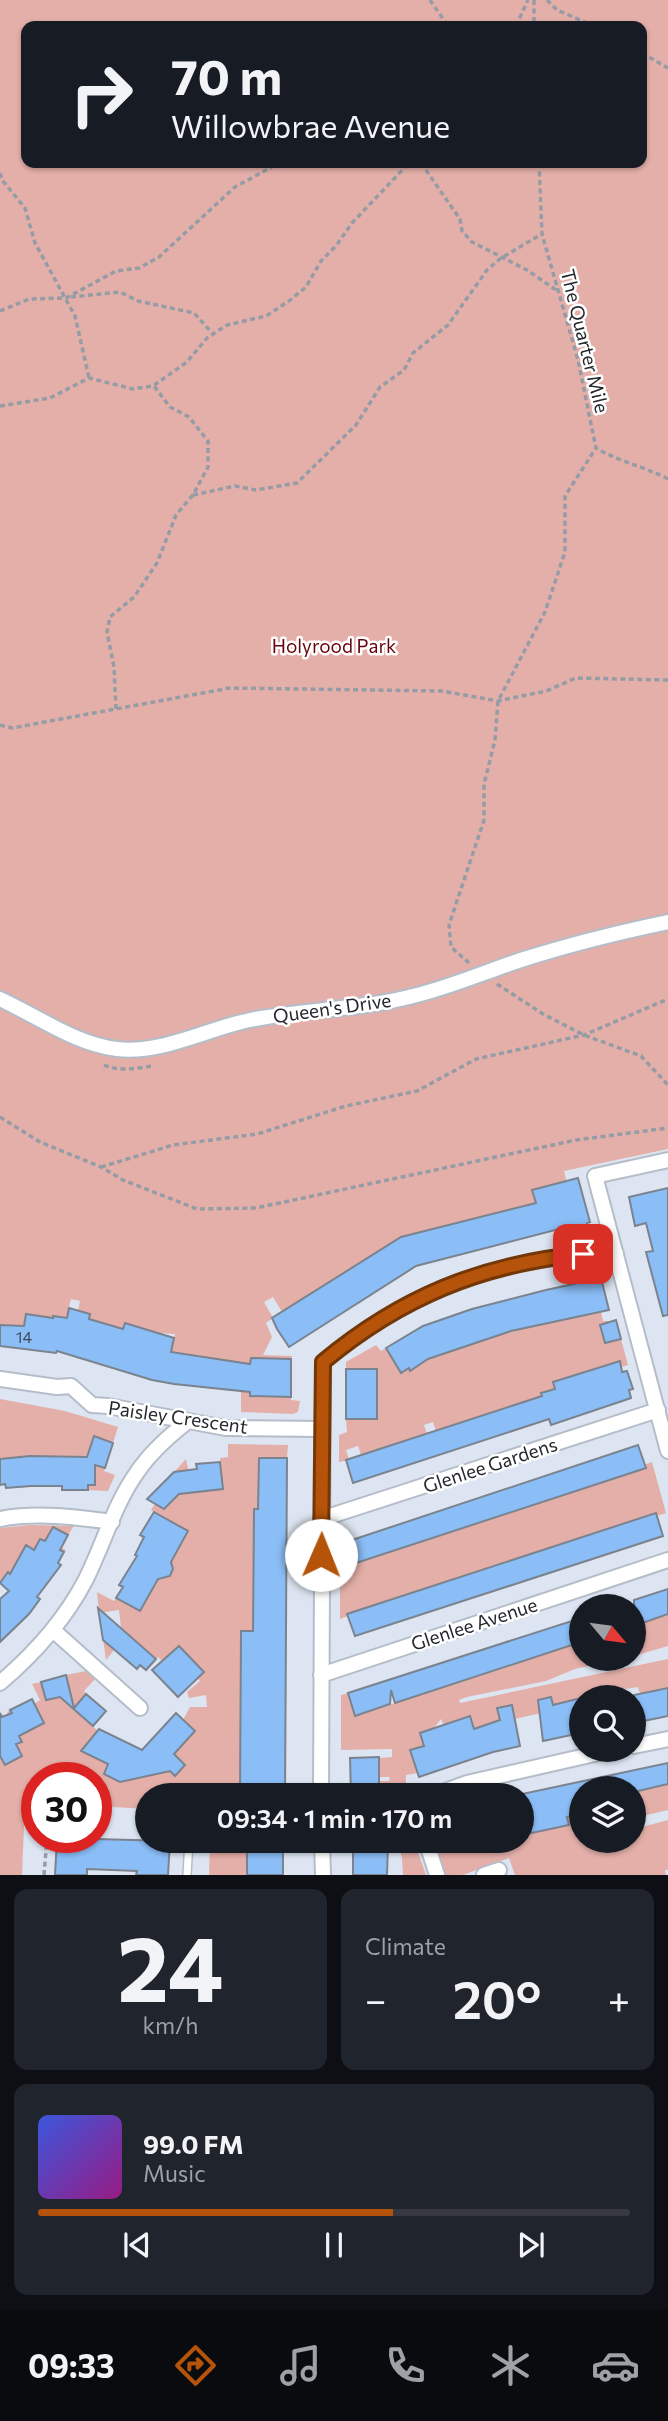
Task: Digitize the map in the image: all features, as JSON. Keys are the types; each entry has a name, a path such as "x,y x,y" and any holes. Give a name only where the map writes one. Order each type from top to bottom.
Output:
{"street":[{"name":"Queen's Drive","path":"0,999 97,1046 135,1049 178,1042 247,1020 413,996 604,936 668,922"},
{"path":"668,1160 596,1176 662,1413 668,1451"},
{"path":"321,1783 323,1362 383,1318 434,1291 499,1268 559,1256 617,1253"},
{"name":"Paisley Crescent","path":"0,1379 57,1387 67,1385 75,1388 92,1405 187,1422 226,1428 322,1429"},
{"name":"Glenlee Gardens","path":"321,1519 662,1413"},
{"path":"0,1683 26,1661 53,1630 85,1582 137,1471 153,1451 187,1422"},
{"path":"0,1519 81,1517 112,1522"},
{"name":"Glenlee Avenue","path":"321,1675 668,1560"},
{"path":"53,1630 140,1708"},
{"path":"646,1744 668,1739"},
{"path":"467,1783 569,1760"},
{"path":"322,1853 323,1875"},
{"path":"430,1853 437,1875"},
{"path":"484,1875 499,1870"}],"lane":[{"path":"187,1875 188,1853"}],"path":[{"path":"430,0 445,21"},
{"path":"518,21 528,0"},
{"path":"534,0 534,21"},
{"path":"547,0 557,10 582,21"},
{"path":"647,56 668,68"},
{"path":"66,298 116,271 139,268 159,257 235,187 272,168"},
{"path":"0,406 50,398 89,378 133,389 153,386 187,362 206,338 228,325 266,316 306,287 321,261 336,246 352,223 404,168"},
{"path":"424,168 460,219 462,231 472,242 527,270 559,292"},
{"name":"The Quarter Mile","path":"539,168 542,234 578,360 596,447"},
{"path":"0,173 2,180 25,208 35,243 75,316 89,378"},
{"path":"193,495 235,486 256,490 297,483 356,425 380,387 404,370 413,353 448,325 487,270 500,258 542,234"},
{"path":"0,311 29,299 120,292 138,301 194,313 213,334"},
{"path":"116,709 114,667 107,632 110,617 134,597 158,563 176,515 193,495 208,467 208,441 189,417 170,407 153,386"},
{"path":"668,479 645,467 615,459 596,447 565,496 565,552 545,612 498,701 495,740 484,784 484,820 449,925 451,947 482,974 543,1014 584,1035 641,1056 668,1085"},
{"path":"0,725 12,728 230,688 442,691 498,701 546,691 576,678 668,680"},
{"path":"101,1167 173,1145 257,1133 346,1106 417,1091 476,1059 584,1035 668,999"},
{"path":"0,1117 40,1142 101,1167 123,1180 197,1209 256,1208 576,1140 668,1128"},
{"path":"44,1875 46,1853"}],"green space":[{"name":"Holyrood Park","path":"0,0 668,0 668,1149 564,1171 567,1183 579,1181 581,1189 565,1194 557,1205 565,1237 589,1231 591,1240 564,1243 561,1229 556,1230 546,1187 533,1190 536,1203 394,1241 282,1312 273,1297 264,1302 273,1318 266,1323 272,1337 263,1355 292,1356 291,1359 251,1358 250,1396 291,1397 291,1400 300,1401 298,1412 293,1414 241,1412 241,1377 228,1361 196,1355 192,1376 171,1352 175,1334 159,1333 153,1351 125,1323 123,1329 114,1326 111,1339 78,1311 80,1301 71,1299 66,1318 54,1316 52,1325 22,1336 7,1336 7,1325 0,1325"},
{"path":"601,1312 603,1321 611,1321 600,1324 605,1343 621,1339 628,1365 593,1369 595,1376 568,1384 566,1377 553,1382 555,1389 541,1393 549,1419 537,1398 476,1418 479,1441 472,1419 436,1431 433,1422 424,1425 427,1434 412,1439 419,1462 361,1455 358,1446 346,1450 349,1460 339,1462 339,1435 347,1432 346,1419 377,1418 377,1369 346,1369 346,1362 376,1345 381,1351 386,1348 401,1373 409,1368 411,1371 416,1367 414,1365 433,1354 511,1329 512,1332 518,1330 518,1327 540,1325 567,1316 568,1319 585,1313 585,1316"},
{"path":"0,1399 65,1411 118,1427 113,1443 94,1437 85,1461 105,1468 104,1471 115,1475 108,1491 88,1490 88,1485 95,1484 95,1472 88,1471 72,1457 61,1457 62,1486 51,1486 51,1456 28,1456 27,1482 17,1483 14,1457 0,1459"},
{"path":"228,1444 288,1445 287,1458 259,1458 258,1509 254,1509 253,1631 241,1631 241,1647 253,1647 241,1672 240,1687 252,1783 135,1783 135,1808 112,1807 112,1778 121,1783 131,1763 141,1777 149,1776 144,1747 174,1776 185,1765 174,1754 183,1720 190,1707 207,1707 206,1695 189,1698 187,1692 200,1681 198,1678 204,1672 194,1661 187,1667 187,1654 179,1646 162,1661 131,1637 106,1660 103,1639 122,1636 119,1610 99,1613 97,1592 114,1601 116,1598 140,1611 159,1575 165,1578 170,1575 173,1568 166,1562 175,1555 188,1532 151,1510 155,1504 164,1509 187,1485 174,1472 186,1459 193,1492 223,1489 220,1458 228,1457"},
{"path":"652,1462 666,1513 657,1516 656,1513 584,1562 581,1563 573,1540 513,1561 520,1583 445,1584 452,1605 445,1607 438,1585 348,1614 340,1619 340,1568 429,1539 422,1517 430,1514 437,1536 497,1517 496,1492 503,1515 564,1495 557,1472 563,1470 570,1492"},
{"path":"30,1525 74,1526 68,1535 53,1527 46,1539 66,1550 64,1552 41,1539 34,1550 26,1546 20,1556 25,1567 48,1583 45,1587 23,1571 17,1579 8,1572 0,1582 0,1528"},
{"path":"668,1614 668,1646 646,1652 646,1621"},
{"path":"516,1638 523,1661 569,1646 570,1671 546,1681 467,1697 459,1700 460,1703 611,1671 646,1671 646,1664 668,1659 668,1688 646,1693 646,1685 569,1685 569,1703 554,1710 551,1697 538,1700 541,1713 515,1719 498,1708 500,1722 474,1729 469,1716 456,1720 461,1734 449,1737 441,1719 434,1728 420,1733 424,1746 410,1750 418,1773 406,1775 406,1783 379,1783 389,1781 390,1777 379,1777 379,1758 392,1757 392,1749 341,1750 341,1695 348,1693 356,1716 416,1696 409,1673 415,1671 424,1694 513,1665 506,1641"},
{"path":"86,1671 95,1679 73,1709 98,1731 81,1751 104,1762 21,1762 22,1875 0,1875 0,1756 5,1765 22,1756 16,1744 21,1741 7,1712 10,1710 23,1734 44,1723 34,1704 40,1700 32,1684 41,1682 46,1700 70,1694 66,1675"},
{"path":"668,1784 668,1810 646,1815 646,1789"},
{"path":"668,1820 668,1870 665,1870 666,1875 515,1875 509,1858 463,1875 443,1875 436,1853 534,1853 534,1824 537,1832 569,1825 569,1853 646,1853 646,1826"},
{"path":"210,1853 251,1853 247,1875 209,1875"},
{"path":"401,1853 418,1853 426,1875 403,1875"}],"building":[{"path":"578,1178 590,1222 587,1223 589,1231 565,1237 563,1228 416,1266 289,1347 277,1329 272,1318 401,1237 536,1203 532,1190"},
{"path":"668,1188 668,1315 663,1316 646,1252 653,1251 646,1223 635,1226 629,1197"},
{"path":"601,1278 609,1310 511,1331 428,1359 410,1371 409,1368 401,1373 386,1348 423,1326 472,1309"},
{"path":"69,1308 90,1314 89,1319 123,1329 125,1323 174,1338 171,1352 250,1364 251,1358 291,1359 291,1397 250,1396 250,1392 174,1384 152,1380 57,1351 0,1346 0,1325 24,1326 26,1314 67,1318"},
{"path":"616,1320 621,1339 605,1343 600,1325"},
{"path":"620,1361 622,1372 627,1371 633,1389 629,1390 631,1398 551,1425 549,1419 353,1483 346,1460 542,1396 541,1393 555,1389 553,1382"},
{"path":"346,1369 377,1369 377,1419 346,1419"},
{"path":"94,1436 113,1443 105,1468 95,1465 95,1485 88,1485 88,1490 62,1490 62,1486 6,1488 5,1484 0,1485 0,1459 30,1456 87,1457"},
{"path":"638,1445 646,1468 353,1564 346,1542"},
{"path":"259,1458 287,1458 285,1783 240,1783 241,1631 253,1631 254,1509 258,1509"},
{"path":"220,1462 223,1489 179,1494 164,1509 147,1499 174,1472 197,1469 196,1464"},
{"path":"154,1512 188,1531 171,1562 173,1569 170,1576 158,1579 140,1611 116,1598 123,1587 119,1585 137,1556 135,1555 144,1537 140,1535"},
{"path":"656,1513 663,1536 355,1636 347,1614"},
{"path":"53,1527 68,1535 60,1550 64,1552 58,1563 61,1565 37,1597 40,1599 29,1614 0,1642 0,1599 9,1591 0,1583 8,1572 10,1574 26,1545 34,1550 40,1539 45,1541"},
{"path":"668,1589 668,1614 646,1622 646,1596"},
{"path":"98,1608 156,1659 146,1670 140,1665 137,1669 103,1640"},
{"path":"569,1622 569,1646 395,1703 391,1690 390,1704 355,1716 348,1693"},
{"path":"179,1646 204,1672 178,1697 152,1670"},
{"path":"66,1675 74,1708 86,1694 106,1711 93,1726 60,1697 46,1700 41,1682"},
{"path":"668,1688 668,1716 646,1721 646,1693"},
{"path":"551,1697 553,1705 569,1701 569,1736 543,1741 538,1700"},
{"path":"32,1699 44,1723 19,1736 22,1742 16,1744 22,1756 5,1765 0,1756 0,1713 2,1717 12,1713 10,1710"},
{"path":"512,1705 520,1746 493,1752 419,1777 410,1750 424,1746 420,1733 470,1716 474,1729 500,1720 497,1708"},
{"path":"176,1713 195,1731 174,1754 185,1765 175,1776 170,1771 120,1782 112,1778 112,1762 104,1762 81,1751 99,1729 142,1750"},
{"path":"379,1757 379,1783 351,1783 350,1758"},
{"path":"668,1763 668,1784 646,1789 646,1776 607,1776"},
{"path":"569,1784 569,1825 534,1832 534,1791"},
{"path":"112,1839 135,1840 135,1853 169,1853 168,1875 136,1875 137,1871 87,1869 87,1875 55,1875 56,1853 112,1853"},
{"path":"247,1853 283,1853 283,1875 247,1875"},
{"path":"353,1853 388,1853 387,1875 353,1875"}],"route":[{"path":"321,1555 323,1362 365,1329 417,1299 450,1284 517,1264 583,1254"}]}
